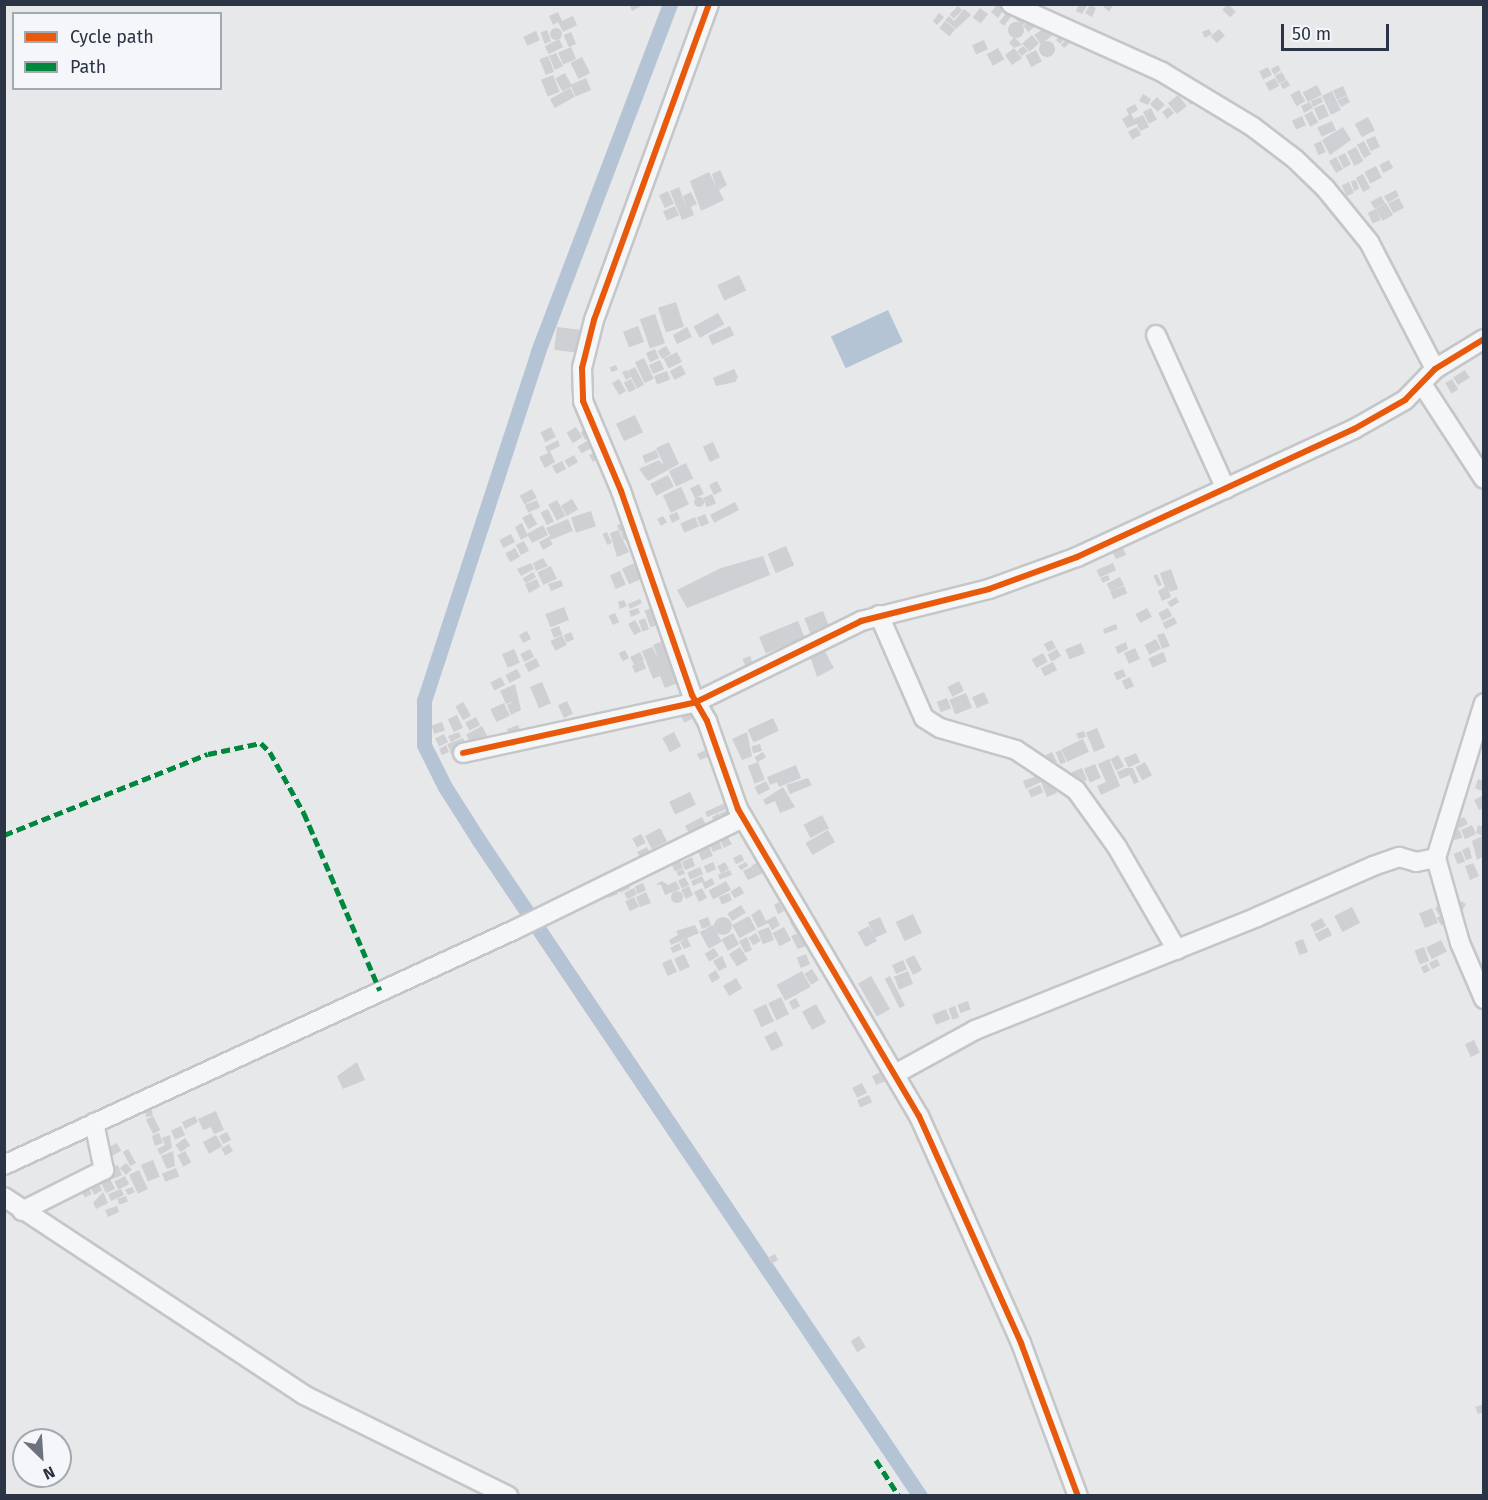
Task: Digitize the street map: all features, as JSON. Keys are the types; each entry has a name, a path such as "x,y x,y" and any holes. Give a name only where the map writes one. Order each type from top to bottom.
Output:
{"street":[{"path":"708,4 594,320 581,378 585,407 621,491 696,702 707,721 727,783 744,818 924,1127 1021,1343 1078,1496"},
{"path":"1011,4 1162,72 1253,127 1295,159 1325,188 1369,242 1435,369"},
{"path":"1156,335 1226,489"},
{"path":"463,753 696,702 879,615 1008,582 1117,540 1354,429 1405,400 1435,369 1484,339"},
{"path":"1422,384 1484,479"},
{"path":"879,615 924,718 940,728 1016,750 1076,790 1117,847 1177,950"},
{"path":"1484,703 1436,858 1460,943 1484,999"},
{"path":"4,1165 514,930 744,818"},
{"path":"895,1074 975,1030 1177,950 1392,858 1416,862 1436,858"},
{"path":"22,1211 104,1170 105,1162 94,1123"},
{"path":"4,1197 304,1395 508,1496"}],"water":[{"path":"888,310 903,342 846,368 831,337"}],"building":[{"path":"629,4 645,4 632,11"},
{"path":"1079,4 1088,4 1082,14 1076,11"},
{"path":"1101,4 1114,4 1109,12"},
{"path":"1228,4 1236,12 1230,17 1222,10"},
{"path":"997,5 1005,8 998,18 991,12"},
{"path":"1090,5 1096,8 1092,17 1085,13"},
{"path":"958,6 962,10 954,19 950,14"},
{"path":"980,8 988,14 981,24 973,18"},
{"path":"964,9 971,15 956,29 945,20 949,16 954,21"},
{"path":"1008,11 1013,15 1004,26 999,22"},
{"path":"1023,11 1030,18 1022,26 1015,19"},
{"path":"558,12 562,21 573,16 577,25 563,32 558,22 553,25 549,16"},
{"path":"939,13 944,17 937,25 933,21"},
{"path":"1030,20 1035,26 1028,32 1023,26"},
{"path":"945,21 955,29 949,36 939,28"},
{"path":"1013,22 1019,22 1024,30 1022,36 1013,38 1008,33 1008,27"},
{"path":"1046,27 1052,36 1041,44 1034,35"},
{"path":"558,28 562,34 558,40 554,40 550,32"},
{"path":"1209,29 1212,34 1205,38 1202,32"},
{"path":"1219,29 1225,36 1217,43 1211,36"},
{"path":"547,30 551,41 545,44 540,32"},
{"path":"536,31 540,40 527,46 523,37"},
{"path":"571,32 576,44 569,47 564,35"},
{"path":"1064,32 1068,35 1060,44 1056,40"},
{"path":"1032,35 1039,43 1029,52 1022,44"},
{"path":"1069,36 1073,40 1064,48 1061,45"},
{"path":"1014,37 1022,45 1014,48 1009,43"},
{"path":"559,39 563,47 549,54 545,46"},
{"path":"984,40 988,49 976,54 972,45"},
{"path":"1044,41 1050,41 1055,49 1053,55 1044,57 1039,52 1039,46"},
{"path":"1023,46 1028,51 1022,56 1017,51"},
{"path":"571,47 576,59 563,64 558,52"},
{"path":"998,48 1004,59 993,66 987,54"},
{"path":"1014,48 1022,58 1012,65 1005,55"},
{"path":"1036,50 1042,62 1031,67 1025,55"},
{"path":"556,53 563,66 555,70 549,56"},
{"path":"548,56 554,72 546,75 540,59"},
{"path":"582,57 590,73 579,79 570,63"},
{"path":"1278,65 1281,70 1274,75 1271,69"},
{"path":"1268,67 1272,75 1263,80 1259,72"},
{"path":"1282,72 1286,80 1279,84 1275,76"},
{"path":"565,73 572,86 562,91 555,78"},
{"path":"553,75 560,92 548,97 541,80"},
{"path":"586,78 591,90 575,97 570,85"},
{"path":"1275,78 1279,86 1269,91 1265,83"},
{"path":"1287,80 1290,85 1283,89 1280,84"},
{"path":"1317,85 1322,95 1308,102 1303,92"},
{"path":"1343,86 1347,95 1337,100 1333,90"},
{"path":"1189,87 1199,97 1191,105 1181,95"},
{"path":"570,88 575,97 555,108 550,99"},
{"path":"1299,90 1305,101 1297,106 1290,95"},
{"path":"1332,91 1341,110 1331,115 1322,96"},
{"path":"1143,94 1151,99 1148,105 1139,101"},
{"path":"1178,95 1187,106 1177,114 1168,103"},
{"path":"1347,96 1350,102 1341,107 1337,100"},
{"path":"1157,97 1165,105 1158,112 1150,104"},
{"path":"1321,97 1323,102 1313,107 1311,101"},
{"path":"1310,102 1313,108 1304,113 1301,106"},
{"path":"1135,104 1138,110 1131,114 1134,119 1143,115 1149,127 1140,131 1137,124 1127,128 1122,119 1129,115 1126,109"},
{"path":"1324,104 1329,116 1319,120 1314,108"},
{"path":"1169,107 1174,113 1167,119 1162,112"},
{"path":"1151,108 1157,120 1149,124 1143,112"},
{"path":"1312,111 1318,122 1310,127 1304,115"},
{"path":"1302,116 1306,125 1296,130 1292,120"},
{"path":"1368,117 1375,130 1362,137 1355,124"},
{"path":"1332,121 1336,130 1321,137 1317,128"},
{"path":"1137,127 1141,135 1132,140 1128,132"},
{"path":"1343,127 1351,140 1330,155 1322,140"},
{"path":"1375,136 1380,147 1371,151 1366,140"},
{"path":"1321,141 1326,152 1319,155 1314,144"},
{"path":"1364,141 1371,154 1364,158 1357,145"},
{"path":"1356,147 1363,161 1354,166 1347,152"},
{"path":"1345,153 1351,165 1344,168 1338,157"},
{"path":"1336,157 1343,169 1336,173 1329,161"},
{"path":"1389,160 1393,168 1383,173 1379,165"},
{"path":"1376,166 1382,178 1370,183 1364,172"},
{"path":"720,170 727,185 719,190 724,200 701,211 690,181 709,172 716,186 712,174"},
{"path":"1363,174 1370,188 1363,192 1356,178"},
{"path":"1356,180 1359,189 1354,191 1351,181"},
{"path":"1349,182 1354,193 1347,196 1342,185"},
{"path":"679,187 687,209 683,196 691,192 697,204 691,207 694,215 682,220 670,191"},
{"path":"1396,190 1399,196 1388,203 1384,196"},
{"path":"668,191 674,204 665,208 659,195"},
{"path":"1381,196 1385,203 1375,209 1371,202"},
{"path":"1399,198 1404,208 1393,213 1388,203"},
{"path":"1386,203 1393,215 1383,221 1376,209"},
{"path":"675,206 679,215 667,220 663,211"},
{"path":"1376,209 1381,220 1373,224 1368,213"},
{"path":"739,275 746,290 724,301 717,285"},
{"path":"676,302 684,327 666,333 658,308"},
{"path":"718,313 724,324 700,338 694,327"},
{"path":"655,314 665,343 650,349 640,319"},
{"path":"638,326 644,342 629,348 623,332"},
{"path":"730,326 734,335 712,345 708,336"},
{"path":"557,327 580,330 577,353 554,350"},
{"path":"687,327 692,337 677,344 673,335"},
{"path":"666,346 671,354 662,359 658,351"},
{"path":"655,349 659,358 650,362 646,353"},
{"path":"677,352 682,362 669,369 664,359"},
{"path":"644,358 654,379 645,383 635,362"},
{"path":"660,360 664,369 653,374 649,365"},
{"path":"616,365 618,370 611,372 610,368"},
{"path":"681,365 686,374 674,380 670,371"},
{"path":"635,367 644,385 637,388 628,371"},
{"path":"734,369 738,377 735,382 716,386 713,378"},
{"path":"627,370 631,377 626,380 622,372"},
{"path":"1465,370 1470,378 1458,385 1453,377"},
{"path":"667,371 670,379 657,384 654,376"},
{"path":"619,379 626,391 619,395 612,383"},
{"path":"631,379 636,389 629,392 624,383"},
{"path":"1452,379 1458,389 1451,393 1445,383"},
{"path":"635,415 643,432 624,441 616,424"},
{"path":"551,427 556,437 545,442 540,432"},
{"path":"576,427 582,437 573,443 567,433"},
{"path":"589,427 594,435 585,440 581,432"},
{"path":"558,440 560,446 550,451 555,462 545,468 539,457 548,453 545,447"},
{"path":"587,441 591,448 581,453 577,446"},
{"path":"669,442 679,464 648,481 639,469 659,460 664,465 656,448"},
{"path":"713,442 720,458 710,462 703,446"},
{"path":"600,450 603,456 593,462 589,455"},
{"path":"656,450 659,457 645,463 642,456"},
{"path":"574,455 578,462 568,467 564,460"},
{"path":"562,461 566,469 556,474 552,466"},
{"path":"686,463 693,478 676,486 669,471"},
{"path":"668,475 674,487 656,496 650,484"},
{"path":"717,481 722,491 714,495 709,485"},
{"path":"699,484 704,494 695,498 690,489"},
{"path":"681,487 689,504 671,513 663,495"},
{"path":"532,489 537,498 525,505 520,496"},
{"path":"712,494 716,503 707,507 703,498"},
{"path":"699,497 703,498 703,506 699,507 695,506 694,502 695,498"},
{"path":"572,499 578,509 567,516 561,506"},
{"path":"537,500 540,507 528,512 525,505"},
{"path":"557,500 566,516 557,521 548,505"},
{"path":"735,502 739,510 714,523 710,515"},
{"path":"548,509 554,522 547,525 541,512"},
{"path":"591,511 596,526 576,533 571,517"},
{"path":"677,512 680,519 672,523 669,515"},
{"path":"531,513 537,524 529,529 522,518"},
{"path":"705,514 709,523 701,527 697,518"},
{"path":"663,516 667,522 661,526 657,519"},
{"path":"695,517 699,526 684,533 680,524"},
{"path":"568,519 573,531 550,540 553,544 543,550 539,542 550,536 546,528"},
{"path":"627,521 630,528 620,533 617,525"},
{"path":"522,523 527,534 543,525 548,535 532,543 528,536 521,540 515,527"},
{"path":"630,529 633,536 624,540 621,533"},
{"path":"618,530 629,552 617,557 610,533"},
{"path":"607,532 612,543 607,545 602,534"},
{"path":"511,534 515,542 504,548 499,540"},
{"path":"524,541 529,551 521,555 516,545"},
{"path":"786,546 794,565 776,573 768,554"},
{"path":"515,548 520,557 510,562 505,553"},
{"path":"1123,548 1126,555 1116,559 1113,553"},
{"path":"763,556 770,575 687,608 677,590 721,568"},
{"path":"543,558 548,566 536,571 533,563"},
{"path":"641,560 648,575 629,584 622,569"},
{"path":"531,563 534,569 521,576 517,569"},
{"path":"1113,563 1116,570 1100,577 1096,570"},
{"path":"551,566 557,579 543,585 537,572"},
{"path":"1171,569 1178,589 1170,592 1167,586 1171,597 1162,601 1158,591 1165,587 1160,573"},
{"path":"620,571 626,585 616,589 610,575"},
{"path":"533,572 536,577 526,583 523,578"},
{"path":"1157,574 1162,585 1158,587 1153,576"},
{"path":"1108,575 1110,580 1102,583 1101,578"},
{"path":"1120,577 1124,585 1111,592 1107,584"},
{"path":"537,579 540,587 529,593 525,584"},
{"path":"561,580 563,586 551,591 548,584"},
{"path":"1124,586 1127,593 1113,599 1110,592"},
{"path":"1176,597 1179,602 1171,607 1167,602"},
{"path":"640,599 642,603 630,609 628,604"},
{"path":"624,600 627,606 620,609 618,602"},
{"path":"564,607 569,620 550,627 545,614"},
{"path":"655,607 661,624 650,628 645,611"},
{"path":"638,608 640,613 631,617 629,611"},
{"path":"1147,608 1152,617 1140,623 1136,614"},
{"path":"1168,608 1172,616 1162,621 1158,613"},
{"path":"823,611 829,627 810,634 804,618"},
{"path":"615,613 619,622 613,625 609,616"},
{"path":"1174,617 1177,623 1166,629 1162,623"},
{"path":"645,618 649,629 643,632 638,620"},
{"path":"635,620 641,631 634,635 628,624"},
{"path":"798,621 805,638 766,653 759,637"},
{"path":"1116,624 1118,629 1105,634 1103,629"},
{"path":"559,626 562,634 554,638 551,629"},
{"path":"527,631 531,639 523,643 519,635"},
{"path":"571,632 574,639 567,642 564,635"},
{"path":"1164,633 1170,646 1162,649 1157,635"},
{"path":"562,635 567,645 555,651 550,641"},
{"path":"667,639 680,682 665,688 660,676 653,679 642,651 652,647 658,658 653,645"},
{"path":"1156,639 1161,649 1149,655 1144,645"},
{"path":"1052,640 1056,648 1048,652 1044,644"},
{"path":"1126,642 1128,649 1118,654 1115,647"},
{"path":"1081,643 1085,653 1069,660 1065,649"},
{"path":"821,644 834,668 817,677 808,650"},
{"path":"1135,648 1140,659 1129,664 1124,653"},
{"path":"514,649 520,663 508,668 502,654"},
{"path":"530,649 534,657 524,662 520,654"},
{"path":"1057,649 1061,656 1051,661 1047,654"},
{"path":"625,650 629,658 623,661 619,653"},
{"path":"640,652 644,660 634,665 630,657"},
{"path":"1163,652 1167,661 1152,668 1148,659"},
{"path":"1043,653 1048,662 1036,668 1032,659"},
{"path":"750,656 753,664 746,667 743,659"},
{"path":"536,658 540,666 529,672 524,664"},
{"path":"643,661 646,668 635,673 632,666"},
{"path":"1053,662 1057,670 1045,676 1041,668"},
{"path":"517,669 521,677 510,683 505,675"},
{"path":"1123,669 1126,676 1117,680 1114,673"},
{"path":"501,677 505,685 494,690 490,682"},
{"path":"1130,677 1134,686 1126,690 1122,681"},
{"path":"959,681 964,691 952,697 947,687"},
{"path":"542,682 551,703 539,708 530,687"},
{"path":"515,684 521,710 511,715 507,705 514,701 506,704 500,691"},
{"path":"984,692 989,703 977,708 972,697"},
{"path":"966,693 972,708 955,715 949,700"},
{"path":"947,698 951,708 941,712 937,702"},
{"path":"567,701 573,714 564,718 558,705"},
{"path":"463,702 471,716 463,720 455,706"},
{"path":"504,703 510,716 496,722 490,709"},
{"path":"691,707 696,717 684,723 679,713"},
{"path":"457,715 463,728 454,732 448,719"},
{"path":"476,717 480,725 469,730 465,722"},
{"path":"773,718 779,731 754,743 748,730"},
{"path":"442,722 445,731 434,734 432,725"},
{"path":"518,725 521,733 510,738 507,729"},
{"path":"482,726 489,739 473,748 466,734"},
{"path":"1097,728 1105,747 1094,752 1086,733"},
{"path":"1084,731 1086,737 1078,739 1076,733"},
{"path":"459,732 461,737 451,742 448,736"},
{"path":"674,732 681,746 670,752 662,738"},
{"path":"747,732 752,756 742,760 732,739"},
{"path":"444,734 448,742 439,747 435,739"},
{"path":"463,738 467,748 451,755 447,744"},
{"path":"1083,739 1089,752 1067,762 1061,749"},
{"path":"760,744 762,751 753,753 751,746"},
{"path":"446,745 449,752 442,755 439,749"},
{"path":"712,747 715,754 700,760 697,754"},
{"path":"1061,750 1066,762 1061,764 1055,752"},
{"path":"763,752 766,757 758,762 754,757"},
{"path":"1052,752 1057,762 1048,766 1043,757"},
{"path":"1136,753 1140,762 1128,767 1124,758"},
{"path":"1118,755 1124,766 1116,771 1110,759"},
{"path":"1109,759 1120,786 1101,795 1097,786 1106,782 1098,764"},
{"path":"758,762 765,780 755,784 748,766"},
{"path":"1145,762 1152,775 1142,780 1135,767"},
{"path":"1095,764 1101,778 1090,782 1084,769"},
{"path":"796,765 801,778 779,787 777,782 770,785 767,777"},
{"path":"1082,768 1087,780 1077,784 1072,772"},
{"path":"1133,768 1139,782 1134,784 1130,775 1120,779 1117,772"},
{"path":"1048,772 1057,793 1047,797 1041,782 1026,789 1023,781"},
{"path":"808,778 812,785 790,794 786,785"},
{"path":"1478,779 1484,781 1484,792 1475,788"},
{"path":"766,781 770,789 759,795 754,787"},
{"path":"1040,785 1043,792 1031,797 1028,790"},
{"path":"783,787 795,807 780,813 775,801 766,805 763,800"},
{"path":"690,792 696,805 675,814 669,802"},
{"path":"1484,795 1484,808 1479,810 1474,800"},
{"path":"725,803 727,809 707,817 705,812"},
{"path":"728,810 731,817 723,821 720,814"},
{"path":"719,813 722,821 715,824 712,817"},
{"path":"822,815 829,828 811,838 803,825"},
{"path":"702,817 707,827 690,835 685,826"},
{"path":"1464,817 1468,824 1455,830 1452,822"},
{"path":"1472,825 1476,834 1465,839 1461,830"},
{"path":"1478,825 1484,827 1484,836 1476,833"},
{"path":"660,828 667,841 652,849 645,836"},
{"path":"1459,829 1462,837 1455,840 1452,832"},
{"path":"828,830 835,842 812,855 805,843"},
{"path":"641,834 646,843 637,848 632,839"},
{"path":"727,836 732,844 724,848 720,840"},
{"path":"1482,836 1484,856 1477,860 1472,841"},
{"path":"718,838 722,848 713,852 709,842"},
{"path":"707,842 713,856 702,860 696,847"},
{"path":"647,847 652,857 642,862 637,852"},
{"path":"1469,847 1472,858 1466,860 1462,850"},
{"path":"1461,851 1465,861 1458,864 1454,854"},
{"path":"741,854 744,860 736,864 733,858"},
{"path":"678,856 683,868 675,871 670,860"},
{"path":"692,857 695,866 685,870 682,862"},
{"path":"713,862 716,869 707,873 704,866"},
{"path":"725,862 729,869 721,873 717,866"},
{"path":"746,862 748,866 741,870 738,866"},
{"path":"758,862 763,873 748,880 743,871 751,867 755,873 751,866"},
{"path":"1473,863 1479,876 1470,880 1465,866"},
{"path":"700,867 703,874 690,880 687,872"},
{"path":"683,869 685,874 678,876 677,872"},
{"path":"730,870 732,875 720,880 718,875"},
{"path":"702,876 705,882 712,878 715,884 705,889 702,882 693,886 691,881"},
{"path":"685,877 689,885 682,889 678,881"},
{"path":"627,881 630,888 620,893 617,885"},
{"path":"662,881 668,885 676,881 680,889 665,895 661,885 656,884"},
{"path":"726,881 731,890 713,899 709,891"},
{"path":"643,883 646,890 638,894 635,887"},
{"path":"615,886 618,894 608,898 605,891"},
{"path":"689,886 693,895 686,899 681,890"},
{"path":"740,886 744,893 734,898 730,892"},
{"path":"634,888 637,894 627,899 624,893"},
{"path":"702,888 707,898 699,902 694,892"},
{"path":"679,891 683,897 679,903 675,903 671,895"},
{"path":"646,892 651,903 640,907 636,897"},
{"path":"729,893 732,900 722,905 719,897"},
{"path":"634,897 639,907 630,911 625,902"},
{"path":"1459,900 1466,904 1459,915 1452,911"},
{"path":"1447,901 1451,908 1439,915 1435,908"},
{"path":"779,902 784,911 778,914 774,905"},
{"path":"741,905 746,913 732,921 727,913"},
{"path":"1352,907 1360,923 1342,932 1334,916"},
{"path":"1432,908 1438,923 1425,928 1419,913"},
{"path":"760,909 766,921 775,916 780,925 772,930 768,923 758,928 751,915"},
{"path":"1446,912 1451,920 1441,925 1437,918"},
{"path":"913,914 922,933 905,941 896,922"},
{"path":"801,915 807,926 796,933 790,921"},
{"path":"749,916 756,929 739,938 732,925"},
{"path":"708,917 711,925 702,929 699,921"},
{"path":"723,917 729,920 732,926 729,932 723,935 717,932 714,926 717,920"},
{"path":"880,917 887,933 875,938 868,922"},
{"path":"1322,918 1326,926 1315,932 1310,924"},
{"path":"695,925 699,933 671,945 669,940 678,935 676,931"},
{"path":"713,925 722,942 709,949 700,932"},
{"path":"869,926 877,941 866,947 858,932"},
{"path":"769,927 774,940 763,944 758,931"},
{"path":"784,927 791,940 780,946 773,933"},
{"path":"1328,927 1332,935 1319,942 1315,934"},
{"path":"800,932 804,940 813,935 817,942 798,949 791,936"},
{"path":"733,933 739,944 728,951 722,939"},
{"path":"756,933 761,941 753,945 748,938"},
{"path":"747,937 752,950 745,953 739,941"},
{"path":"687,938 691,946 684,949 680,942"},
{"path":"1303,939 1308,952 1300,955 1295,942"},
{"path":"1441,940 1447,952 1432,959 1426,948"},
{"path":"679,943 682,949 673,953 670,948"},
{"path":"740,947 748,960 737,967 729,954"},
{"path":"1424,947 1429,961 1420,965 1415,950"},
{"path":"714,948 719,956 709,961 705,954"},
{"path":"684,954 690,967 680,971 674,959"},
{"path":"806,954 810,964 801,968 797,958"},
{"path":"914,955 922,970 913,975 905,960"},
{"path":"722,956 727,967 719,971 713,961"},
{"path":"671,959 677,972 668,976 662,963"},
{"path":"1437,959 1440,965 1432,969 1429,963"},
{"path":"903,960 907,969 896,974 892,965"},
{"path":"1427,964 1430,970 1424,973 1421,967"},
{"path":"812,969 819,980 811,985 804,974"},
{"path":"716,970 720,978 712,983 708,975"},
{"path":"802,971 811,987 785,1001 777,985"},
{"path":"908,971 913,984 899,989 894,976"},
{"path":"871,976 890,1009 877,1016 858,984"},
{"path":"890,976 905,1005 900,1008 885,979"},
{"path":"736,978 742,988 729,996 723,986"},
{"path":"781,997 789,1014 776,1020 768,1003"},
{"path":"796,998 800,1006 793,1010 789,1002"},
{"path":"968,1001 971,1010 960,1013 958,1004"},
{"path":"766,1004 774,1021 761,1027 753,1010"},
{"path":"816,1004 826,1022 812,1030 802,1012"},
{"path":"955,1006 959,1017 953,1020 948,1008"},
{"path":"946,1009 950,1019 936,1025 932,1015"},
{"path":"776,1031 783,1045 772,1051 764,1037"},
{"path":"1474,1040 1480,1053 1471,1057 1465,1044"},
{"path":"357,1062 365,1080 343,1089 337,1076"},
{"path":"883,1071 887,1080 876,1085 872,1076"},
{"path":"862,1083 867,1093 857,1098 852,1088"},
{"path":"869,1095 872,1102 860,1107 857,1100"},
{"path":"151,1106 153,1116 146,1117 144,1107"},
{"path":"216,1111 224,1130 214,1134 211,1127 203,1130 198,1119"},
{"path":"153,1116 160,1130 153,1134 146,1120"},
{"path":"195,1116 198,1122 185,1129 182,1122"},
{"path":"181,1126 185,1135 175,1140 171,1130"},
{"path":"227,1132 231,1140 223,1144 219,1136"},
{"path":"159,1133 163,1143 155,1146 152,1136"},
{"path":"170,1135 172,1148 160,1155 157,1149 165,1145 162,1138"},
{"path":"216,1135 222,1146 209,1154 203,1142"},
{"path":"185,1138 190,1145 181,1152 175,1145"},
{"path":"117,1143 121,1151 110,1157 105,1149"},
{"path":"229,1144 233,1151 225,1155 221,1148"},
{"path":"128,1149 136,1163 130,1166 123,1152"},
{"path":"173,1151 175,1166 167,1169 161,1156"},
{"path":"185,1151 191,1162 183,1167 177,1155"},
{"path":"153,1160 160,1177 148,1182 141,1165"},
{"path":"126,1163 132,1170 126,1175 120,1168"},
{"path":"118,1165 122,1175 113,1179 109,1169"},
{"path":"176,1168 179,1176 165,1182 162,1173"},
{"path":"139,1170 148,1189 138,1194 129,1175"},
{"path":"106,1171 115,1189 106,1193 97,1176"},
{"path":"125,1176 129,1184 118,1189 114,1181"},
{"path":"96,1179 102,1190 94,1195 88,1183"},
{"path":"87,1185 92,1194 85,1198 80,1189"},
{"path":"132,1187 135,1192 128,1195 125,1190"},
{"path":"121,1189 124,1195 111,1201 108,1194"},
{"path":"103,1192 108,1203 96,1209 93,1203"},
{"path":"126,1196 128,1202 119,1204 117,1199"},
{"path":"117,1206 119,1212 108,1217 105,1210"},
{"path":"775,1254 778,1260 771,1264 768,1258"},
{"path":"859,1336 866,1347 857,1352 851,1341"},
{"path":"1484,1404 1484,1412 1478,1414 1475,1407"}],"waterway":[{"path":"670,4 538,352 424,700 424,745 445,787 478,839 920,1496"}],"marked path":[{"path":"4,835 208,754 261,743 270,752 304,813 380,990"},
{"path":"876,1460 899,1496"}],"cycle path":[{"path":"709,4 594,320 582,368 583,401 621,491 692,695 707,721 738,809 919,1116 1021,1343 1078,1496"},
{"path":"463,753 696,702 861,621 989,589 1077,557 1354,429 1405,400 1435,369 1484,339"}]}
